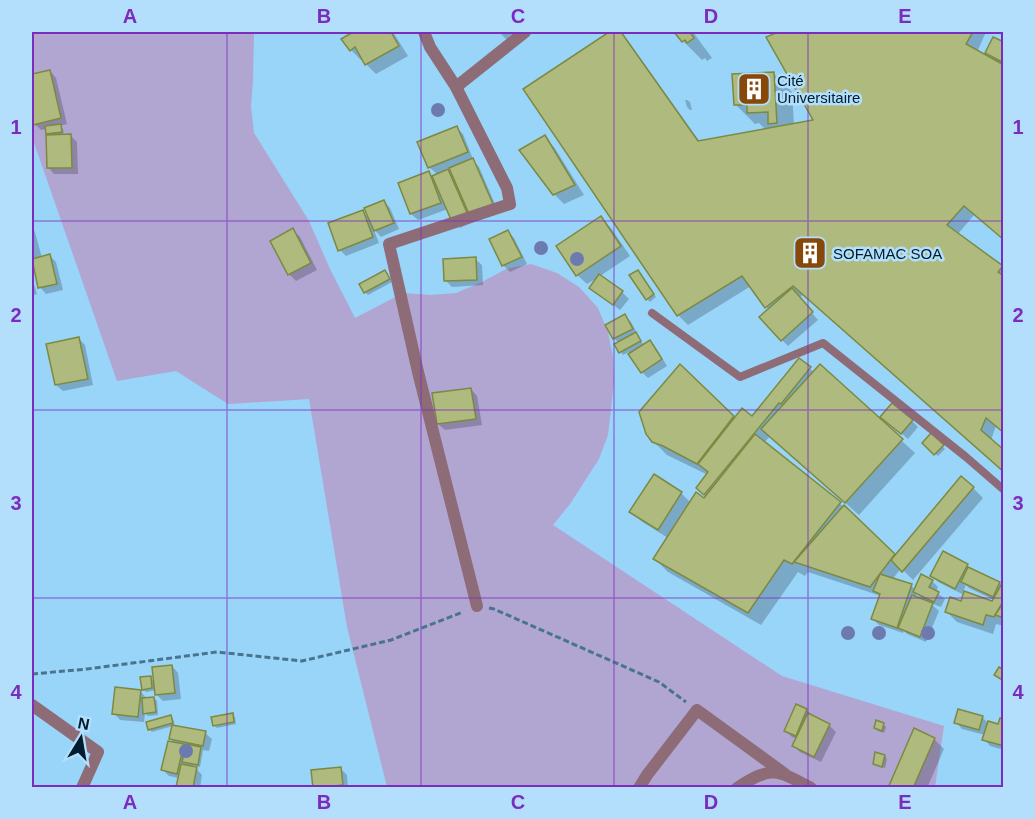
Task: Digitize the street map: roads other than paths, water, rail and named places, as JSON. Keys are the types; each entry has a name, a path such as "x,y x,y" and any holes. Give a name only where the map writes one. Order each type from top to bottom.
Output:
{"street":[{"path":"424,32 430,46 456,87 507,188 510,204 389,244 418,372 477,606"},
{"path":"456,87 525,32"},
{"path":"32,705 98,752 82,788"},
{"path":"639,788 697,710 785,774 811,788"},
{"path":"737,788 759,774 773,771 785,774"}],"lane":[{"path":"652,313 740,377 823,343 1004,490"}],"place":[{"name":"Cité Universitaire","path":"754,89"},
{"name":"SOFAMAC SOA","path":"810,253"}]}
